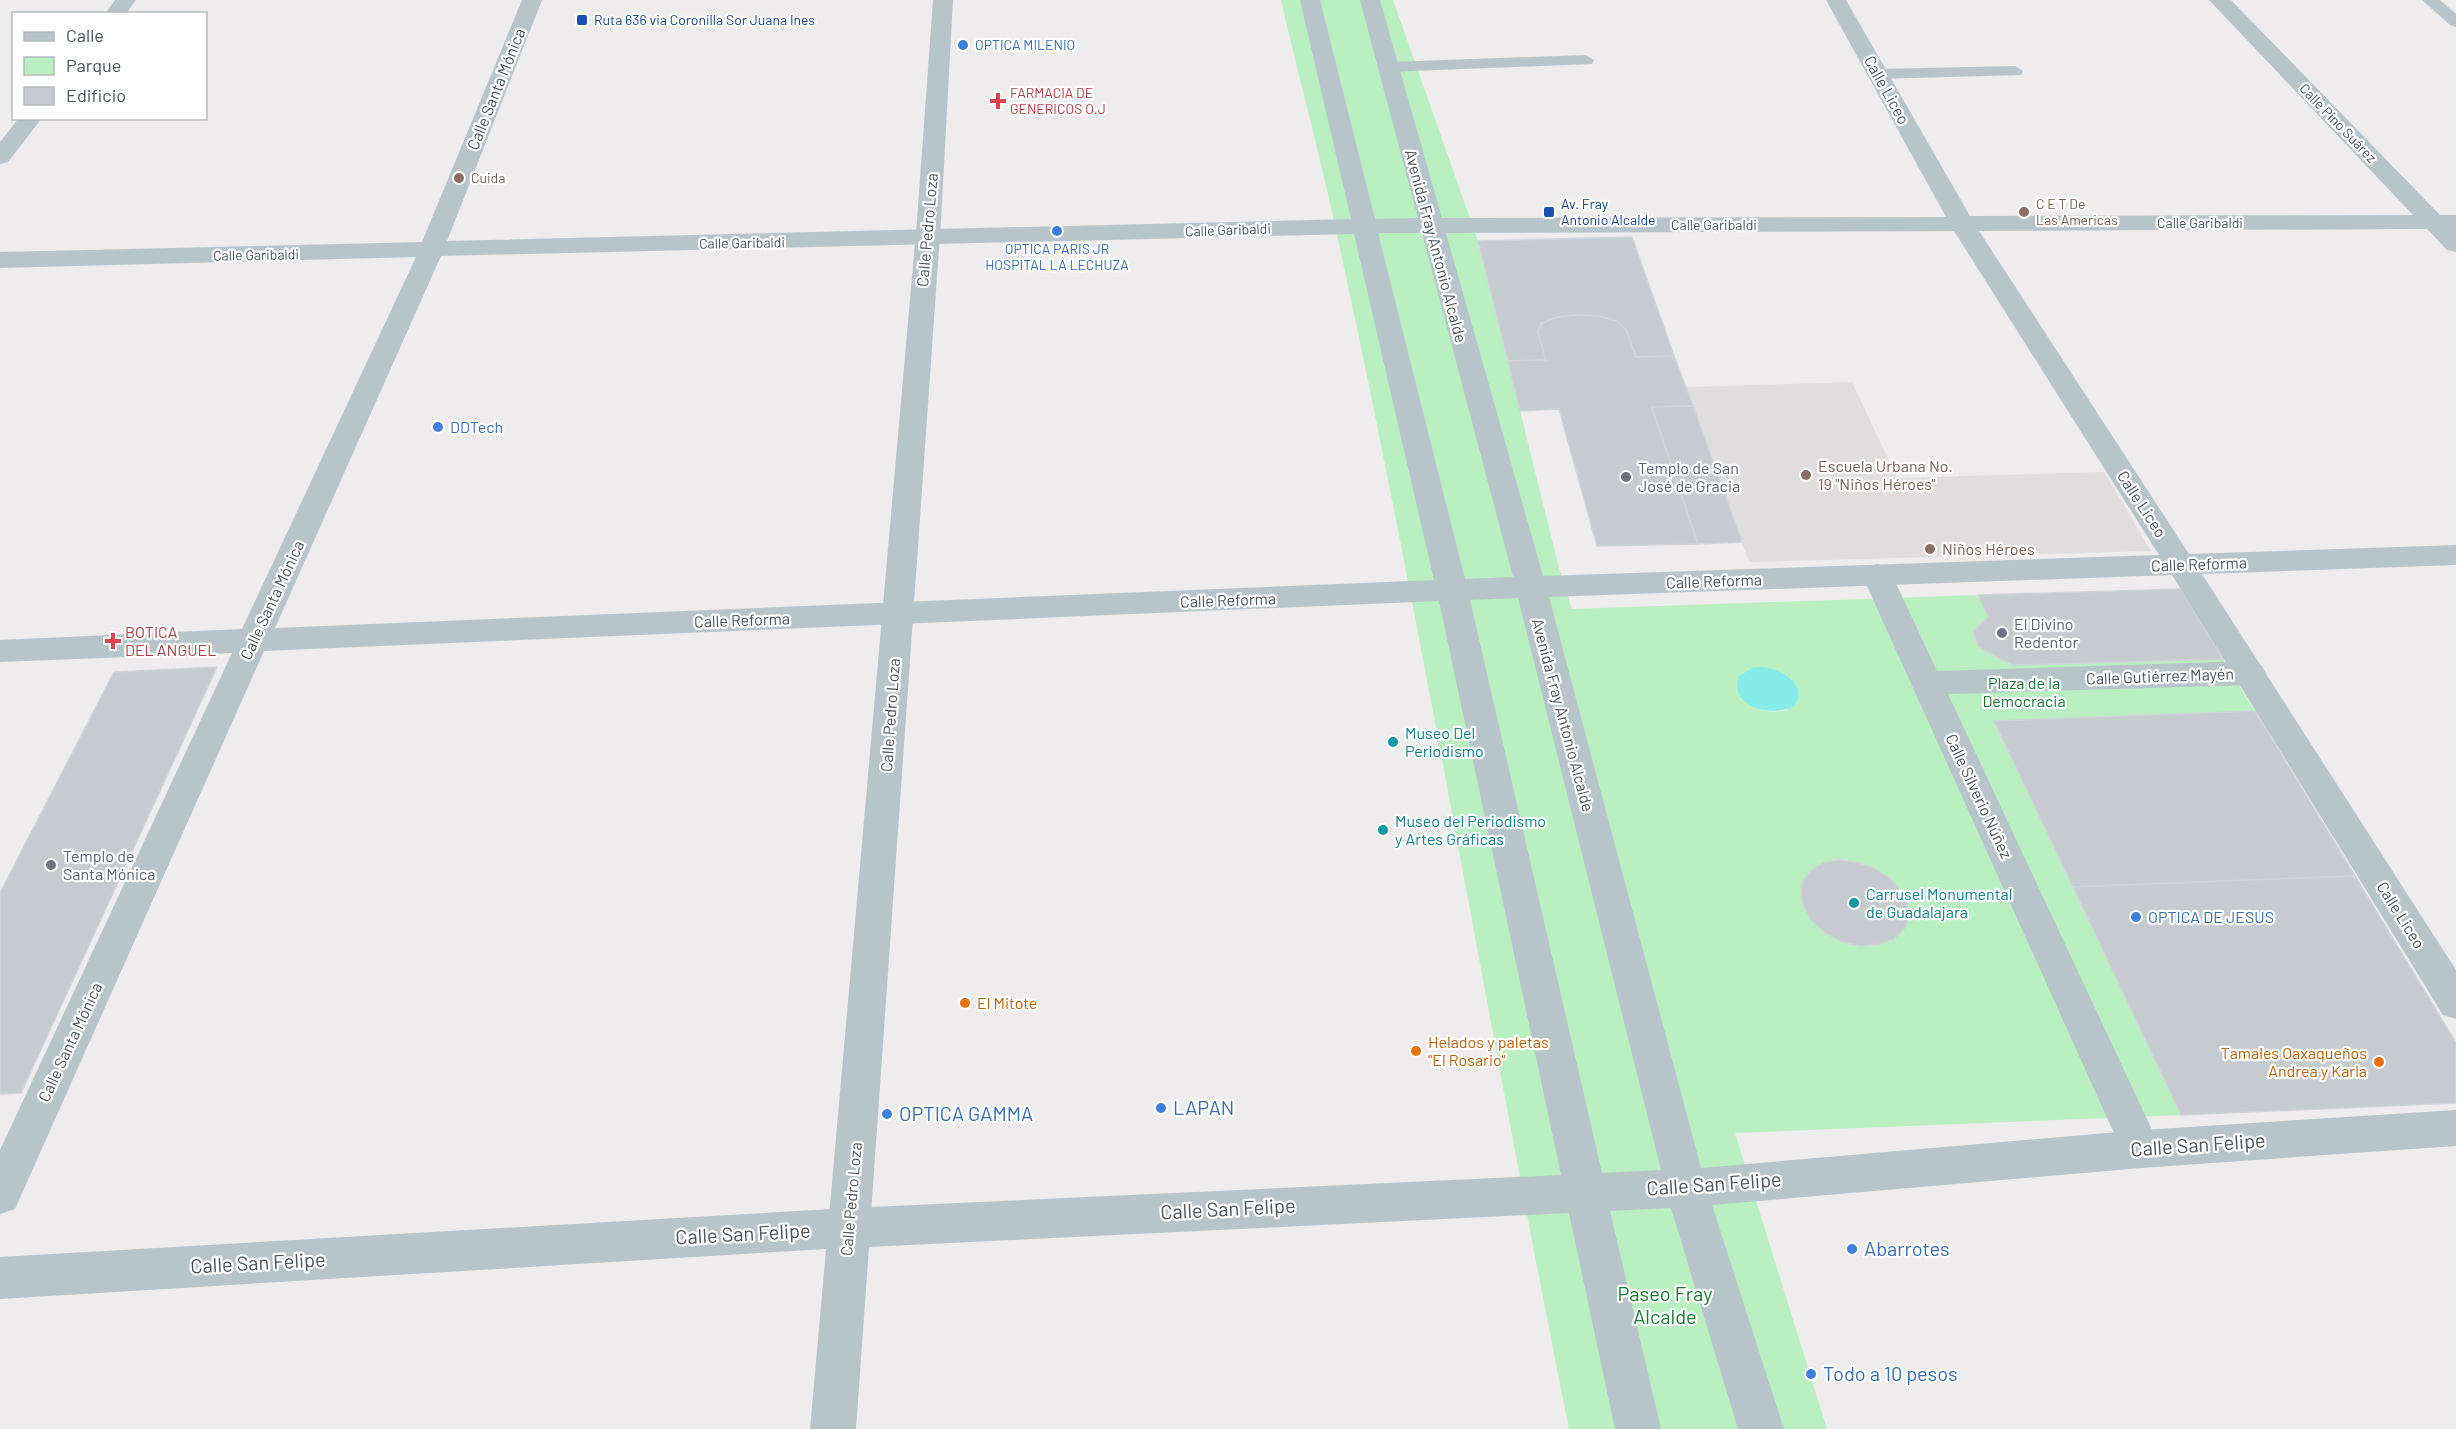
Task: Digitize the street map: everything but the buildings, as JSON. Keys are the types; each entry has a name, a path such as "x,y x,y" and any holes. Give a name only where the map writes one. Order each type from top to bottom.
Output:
{"street":[{"path":"117,12 126,0"},
{"name":"Calle Santa Mónica","path":"0,1195 431,251 532,0"},
{"name":"Calle Pedro Loza","path":"833,1429 943,0"},
{"path":"1310,0 1452,590 1638,1429"},
{"name":"Avenida Fray Antonio Alcalde","path":"1370,0 1531,588 1686,1188 1761,1429"},
{"name":"Calle Liceo","path":"1836,0 1962,224 2250,673 2456,1003"},
{"name":"Calle Pino Suárez","path":"2220,0 2445,222 2456,245"},
{"path":"0,157 29,120"},
{"name":"Calle Garibaldi","path":"0,260 1365,226 2445,222"},
{"name":"Calle Reforma","path":"0,651 1452,590 2456,555"},
{"name":"Calle Silverio Núñez","path":"1877,575 2141,1149"},
{"name":"Calle Gutiérrez Mayén","path":"1926,683 2250,673"},
{"name":"Calle San Felipe","path":"0,1278 849,1228 1585,1191 1686,1188 2141,1149 2456,1128"}],"lane":[{"path":"2430,0 2456,22"},
{"path":"1388,67 1586,60"},
{"path":"1877,74 2015,71"}],"shaded area":[{"name":"Escuela Urbana No. 19 \"Niños Héroes\"","path":"1852,382 1897,478 2104,472 2151,551 1749,562 1686,387"}],"green space":[{"path":"1281,0 1393,0 1478,241 1559,568 1572,609 1978,595 1988,617 1973,632 1979,647 2012,665 2223,659 2255,711 1994,721 2181,1115 1735,1133 1827,1429 1569,1429 1510,1127 1426,673 1366,371 1334,221","holes":["1791,678 1799,693 1787,710 1774,712 1751,706 1741,698"]}],"water":[{"path":"1763,667 1778,671 1796,685 1798,698 1794,706 1775,711 1764,710 1754,708 1740,696 1737,687 1739,676 1753,668"}],"place":[{"name":"Ruta 636 via Coronilla Sor Juana Ines","path":"582,20"},
{"name":"OPTICA MILENIO","path":"963,45"},
{"name":"FARMACIA DE GENERICOS O.J","path":"998,101"},
{"name":"Cuida","path":"459,178"},
{"name":"Av. Fray Antonio Alcalde","path":"1549,212"},
{"name":"C E T De Las Americas","path":"2024,212"},
{"name":"OPTICA PARIS JR HOSPITAL LA LECHUZA","path":"1057,231"},
{"name":"DDTech","path":"438,427"},
{"name":"Escuela Urbana No. 19 \"Niños Héroes\"","path":"1806,475"},
{"name":"Templo de San José de Gracia","path":"1626,477"},
{"name":"Niños Héroes","path":"1930,549"},
{"name":"El Divino Redentor","path":"2002,633"},
{"name":"BOTICA DEL ANGUEL","path":"113,641"},
{"name":"Museo Del Periodismo","path":"1393,742"},
{"name":"Museo del Periodismo y Artes Gráficas","path":"1383,830"},
{"name":"Templo de Santa Mónica","path":"51,865"},
{"name":"Carrusel Monumental de Guadalajara","path":"1854,903"},
{"name":"OPTICA DE JESUS","path":"2136,917"},
{"name":"El Mitote","path":"965,1003"},
{"name":"Helados y paletas \"El Rosario\"","path":"1416,1051"},
{"name":"Tamales Oaxaqueños Andrea y Karla","path":"2379,1062"},
{"name":"LAPAN","path":"1161,1108"},
{"name":"OPTICA GAMMA","path":"887,1114"},
{"name":"Abarrotes","path":"1852,1249"},
{"name":"Todo a 10 pesos","path":"1811,1374"}],"park label":[{"name":"Plaza de la Democracia","path":"2024,692"},
{"name":"Paseo Fray Alcalde","path":"1665,1306"}]}
